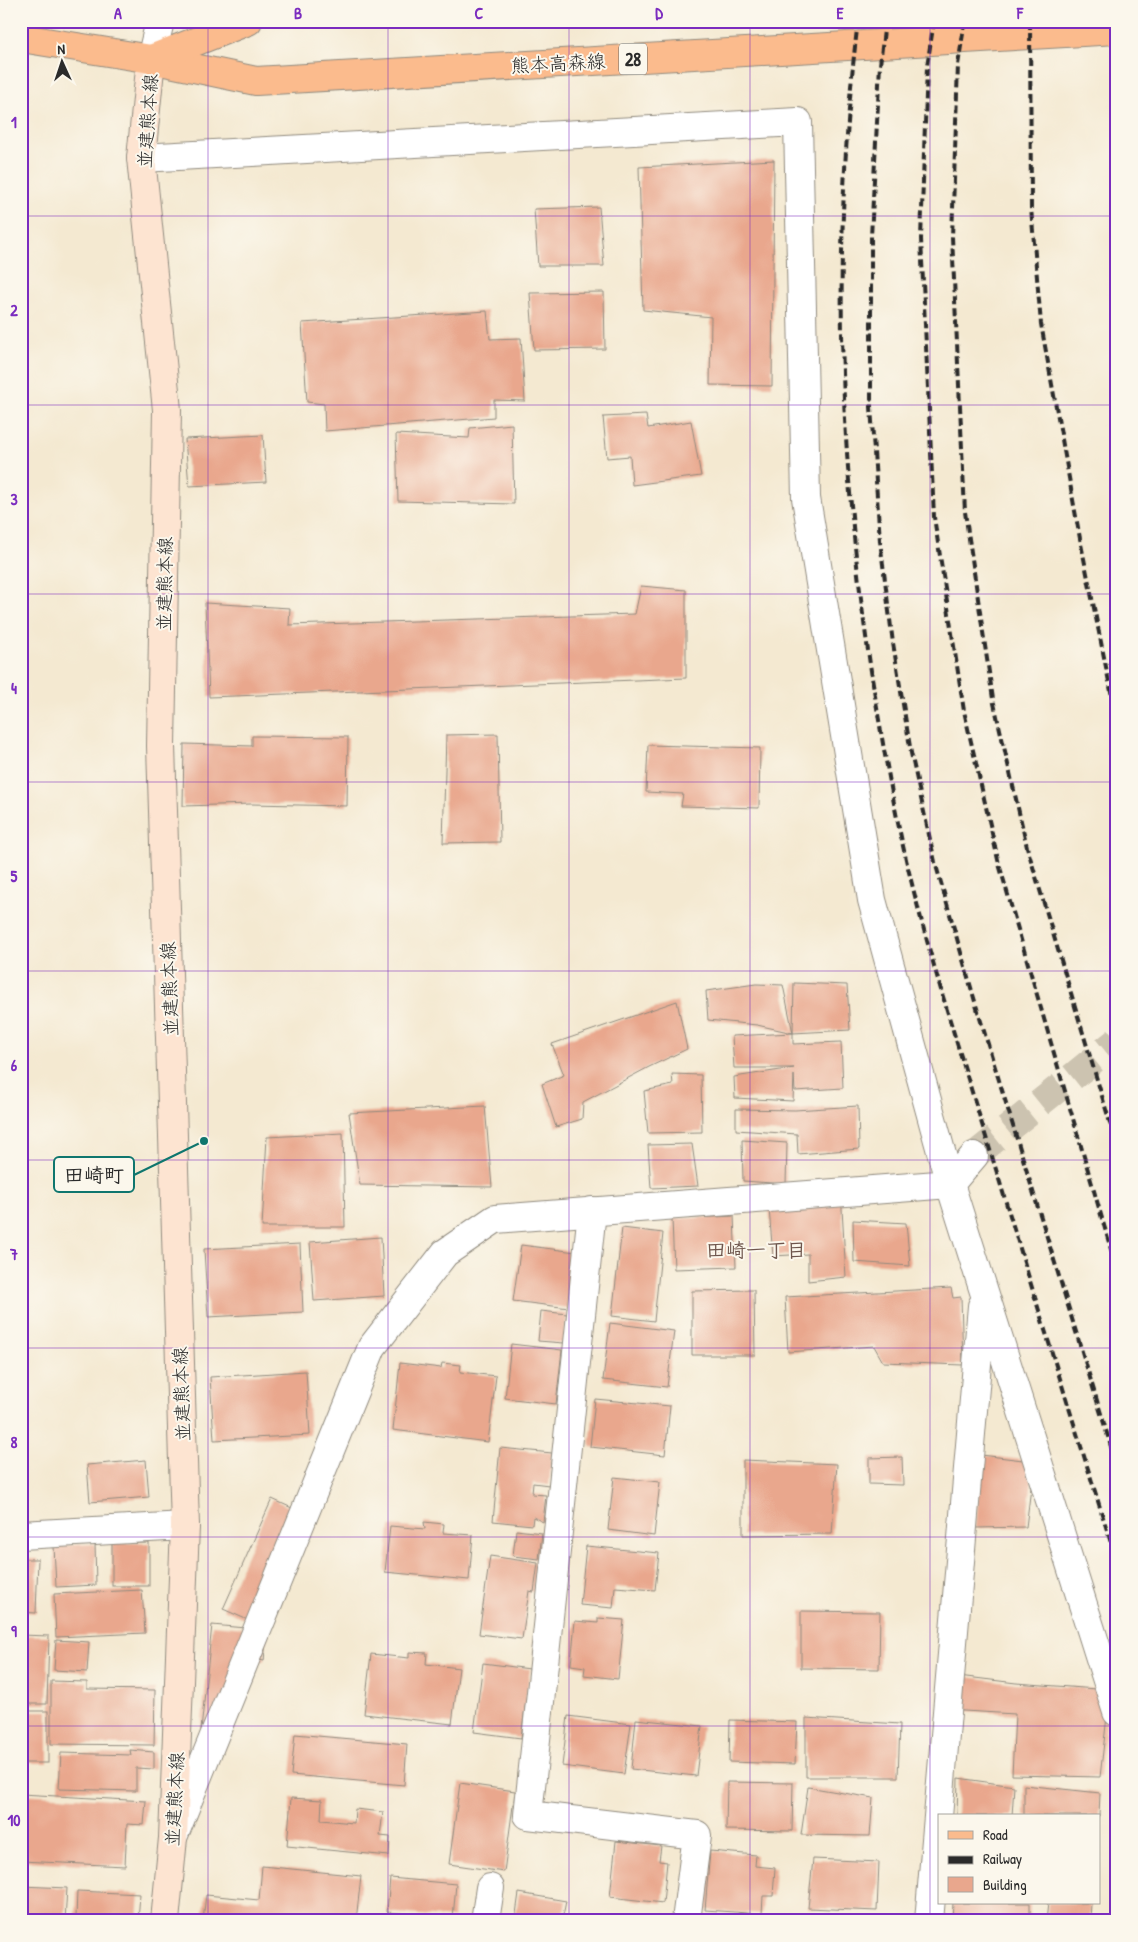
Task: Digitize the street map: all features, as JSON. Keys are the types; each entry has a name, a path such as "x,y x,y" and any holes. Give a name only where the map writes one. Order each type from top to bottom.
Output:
{"main road":[{"name":"熊本高森線","path":"151,58 248,21"},
{"name":"熊本高森線","path":"21,38 151,58 256,81 1117,30"},
{"name":"並建熊本線","path":"151,58 141,158 167,410 161,746 186,1526 173,1838 165,1921"}],"street":[{"path":"151,58 160,21"},
{"path":"141,158 798,122 806,498 872,900 950,1184 1117,1712"},
{"path":"173,1838 372,1347 445,1253 495,1219 950,1184 974,1156"},
{"path":"592,1211 528,1814 696,1835 686,1921"},
{"path":"928,1921 984,1292"},
{"path":"21,1535 186,1526"},
{"path":"485,1921 490,1888"}],"building":[{"path":"774,160 772,386 710,385 711,317 643,310 639,167"},
{"path":"599,207 604,266 538,266 534,209"},
{"path":"604,292 605,349 534,350 530,293"},
{"path":"487,311 490,339 521,338 525,401 494,400 494,417 325,431 324,404 307,402 302,323"},
{"path":"646,415 648,428 691,421 701,476 632,485 630,456 607,458 603,417"},
{"path":"512,424 514,504 398,501 396,434 469,438 470,428"},
{"path":"263,435 266,482 189,486 185,439"},
{"path":"641,586 686,590 686,678 209,697 205,603 290,608 289,625 635,614"},
{"path":"498,734 500,842 443,843 446,735"},
{"path":"252,736 348,737 347,806 251,804 183,806 184,744 252,746"},
{"path":"648,745 760,748 759,808 681,806 683,794 646,792"},
{"path":"794,983 847,985 850,1030 793,1033"},
{"path":"756,984 783,985 793,1033 757,1025 708,1020 706,991"},
{"path":"677,1001 687,1049 583,1102 582,1119 556,1127 542,1084 564,1075 552,1044"},
{"path":"793,1033 793,1044 841,1042 843,1088 795,1091 794,1075 793,1101 735,1098 734,1077 794,1068 734,1068 732,1036"},
{"path":"672,1074 701,1075 702,1132 648,1133 644,1091 673,1085"},
{"path":"485,1106 492,1187 360,1185 349,1113"},
{"path":"858,1106 859,1149 798,1154 797,1134 736,1130 736,1109 795,1110"},
{"path":"343,1133 345,1227 262,1227 267,1137"},
{"path":"742,1140 787,1143 786,1184 743,1181"},
{"path":"692,1144 698,1186 651,1188 648,1145"},
{"path":"841,1192 846,1277 808,1281 808,1254 773,1256 768,1197"},
{"path":"734,1216 736,1267 674,1269 672,1219"},
{"path":"853,1220 906,1223 910,1266 854,1262"},
{"path":"622,1228 663,1233 654,1321 612,1316"},
{"path":"381,1237 384,1296 314,1301 310,1242"},
{"path":"300,1244 303,1312 208,1317 204,1249"},
{"path":"521,1245 576,1252 569,1308 513,1301"},
{"path":"951,1288 953,1298 961,1297 963,1365 883,1362 874,1346 788,1352 785,1297"},
{"path":"754,1290 755,1355 692,1355 692,1291"},
{"path":"541,1311 567,1314 564,1343 538,1341"},
{"path":"610,1323 674,1331 667,1387 603,1380"},
{"path":"511,1344 562,1350 556,1404 505,1398"},
{"path":"400,1363 441,1368 442,1363 461,1365 460,1372 496,1376 488,1442 393,1430"},
{"path":"306,1371 310,1435 214,1440 210,1377"},
{"path":"595,1399 670,1406 665,1455 590,1447"},
{"path":"500,1448 552,1453 549,1485 533,1483 532,1494 546,1495 543,1522 533,1517 532,1525 493,1521"},
{"path":"981,1455 1023,1460 1032,1480 1026,1527 976,1528"},
{"path":"902,1457 903,1485 869,1484 869,1458"},
{"path":"146,1460 149,1497 90,1502 87,1465"},
{"path":"743,1460 837,1464 832,1534 743,1535"},
{"path":"614,1477 660,1482 654,1536 608,1530"},
{"path":"272,1499 292,1508 266,1628 223,1609"},
{"path":"424,1522 444,1524 443,1533 473,1535 469,1580 385,1572 390,1526 425,1529"},
{"path":"516,1530 542,1533 539,1559 513,1556"},
{"path":"112,1543 149,1543 149,1586 112,1586"},
{"path":"95,1544 96,1585 56,1587 54,1546"},
{"path":"586,1546 659,1553 655,1590 615,1587 613,1608 580,1605"},
{"path":"490,1556 538,1563 534,1592 529,1591 522,1639 479,1634"},
{"path":"21,1559 38,1559 36,1613 21,1612"},
{"path":"142,1590 145,1633 56,1637 54,1594"},
{"path":"801,1611 880,1612 879,1669 801,1668"},
{"path":"598,1618 624,1620 618,1679 584,1675 585,1667 571,1665 575,1621 598,1623"},
{"path":"212,1625 267,1630 264,1661 254,1659 225,1733 201,1730"},
{"path":"21,1635 49,1636 47,1704 21,1704"},
{"path":"56,1640 89,1642 87,1672 54,1670"},
{"path":"409,1652 427,1653 426,1664 459,1668 452,1724 364,1714 371,1654 409,1658"},
{"path":"483,1663 530,1669 521,1738 474,1732"},
{"path":"950,1675 1016,1683 1110,1690 1100,1777 1012,1775 1015,1714 947,1710"},
{"path":"51,1681 87,1682 87,1689 155,1690 154,1745 51,1744"},
{"path":"21,1711 48,1711 48,1763 21,1763"},
{"path":"568,1716 631,1724 624,1774 562,1766"},
{"path":"806,1718 900,1724 898,1777 806,1777"},
{"path":"636,1719 702,1726 696,1776 631,1769"},
{"path":"730,1720 797,1722 795,1764 729,1762"},
{"path":"295,1734 407,1744 404,1785 291,1775"},
{"path":"130,1750 154,1752 154,1769 136,1768 136,1791 59,1789 61,1753 131,1755"},
{"path":"958,1778 1014,1786 1012,1814 957,1814"},
{"path":"727,1782 793,1783 792,1831 726,1830"},
{"path":"460,1783 515,1791 504,1872 449,1864"},
{"path":"1024,1785 1100,1793 1099,1814 1024,1814"},
{"path":"808,1787 873,1798 870,1836 801,1835"},
{"path":"21,1794 146,1801 144,1825 127,1824 125,1866 21,1861"},
{"path":"291,1798 322,1800 321,1820 354,1823 355,1809 383,1812 380,1836 390,1837 389,1856 287,1846"},
{"path":"616,1841 661,1846 659,1861 667,1862 663,1903 610,1897"},
{"path":"710,1851 756,1855 755,1866 775,1868 773,1896 763,1896 762,1914 705,1910"},
{"path":"813,1859 879,1862 877,1911 808,1908"},
{"path":"262,1866 361,1876 356,1921 203,1921 206,1895 259,1900"},
{"path":"390,1878 456,1884 453,1918 387,1912"},
{"path":"21,1886 67,1888 65,1921 21,1921"},
{"path":"77,1891 140,1894 138,1921 96,1921 96,1919 76,1918"},
{"path":"519,1893 566,1901 562,1921 515,1921"},
{"path":"953,1904 1030,1904 1030,1921 952,1921"},
{"path":"1048,1904 1091,1904 1090,1921 1046,1921"}],"tunnel":[{"path":"974,1156 1117,1041"}],"railway":[{"path":"858,21 849,107 844,193 843,365 854,537 864,623 880,729 904,852 929,948 1117,1562"},
{"path":"885,21 880,65 871,237 871,407 880,541 893,643 911,753 935,862 976,1005 1117,1466"},
{"path":"934,21 927,66 921,239 934,517 964,711 999,864 1117,1270"},
{"path":"965,21 958,65 952,237 965,512 993,699 1027,847 1117,1146"},
{"path":"1030,21 1031,208 1041,324 1081,544 1117,721"}],"place":[{"name":"田崎町","path":"204,1141"}],"district":[{"name":"田崎一丁目","path":"756,1249"}]}
